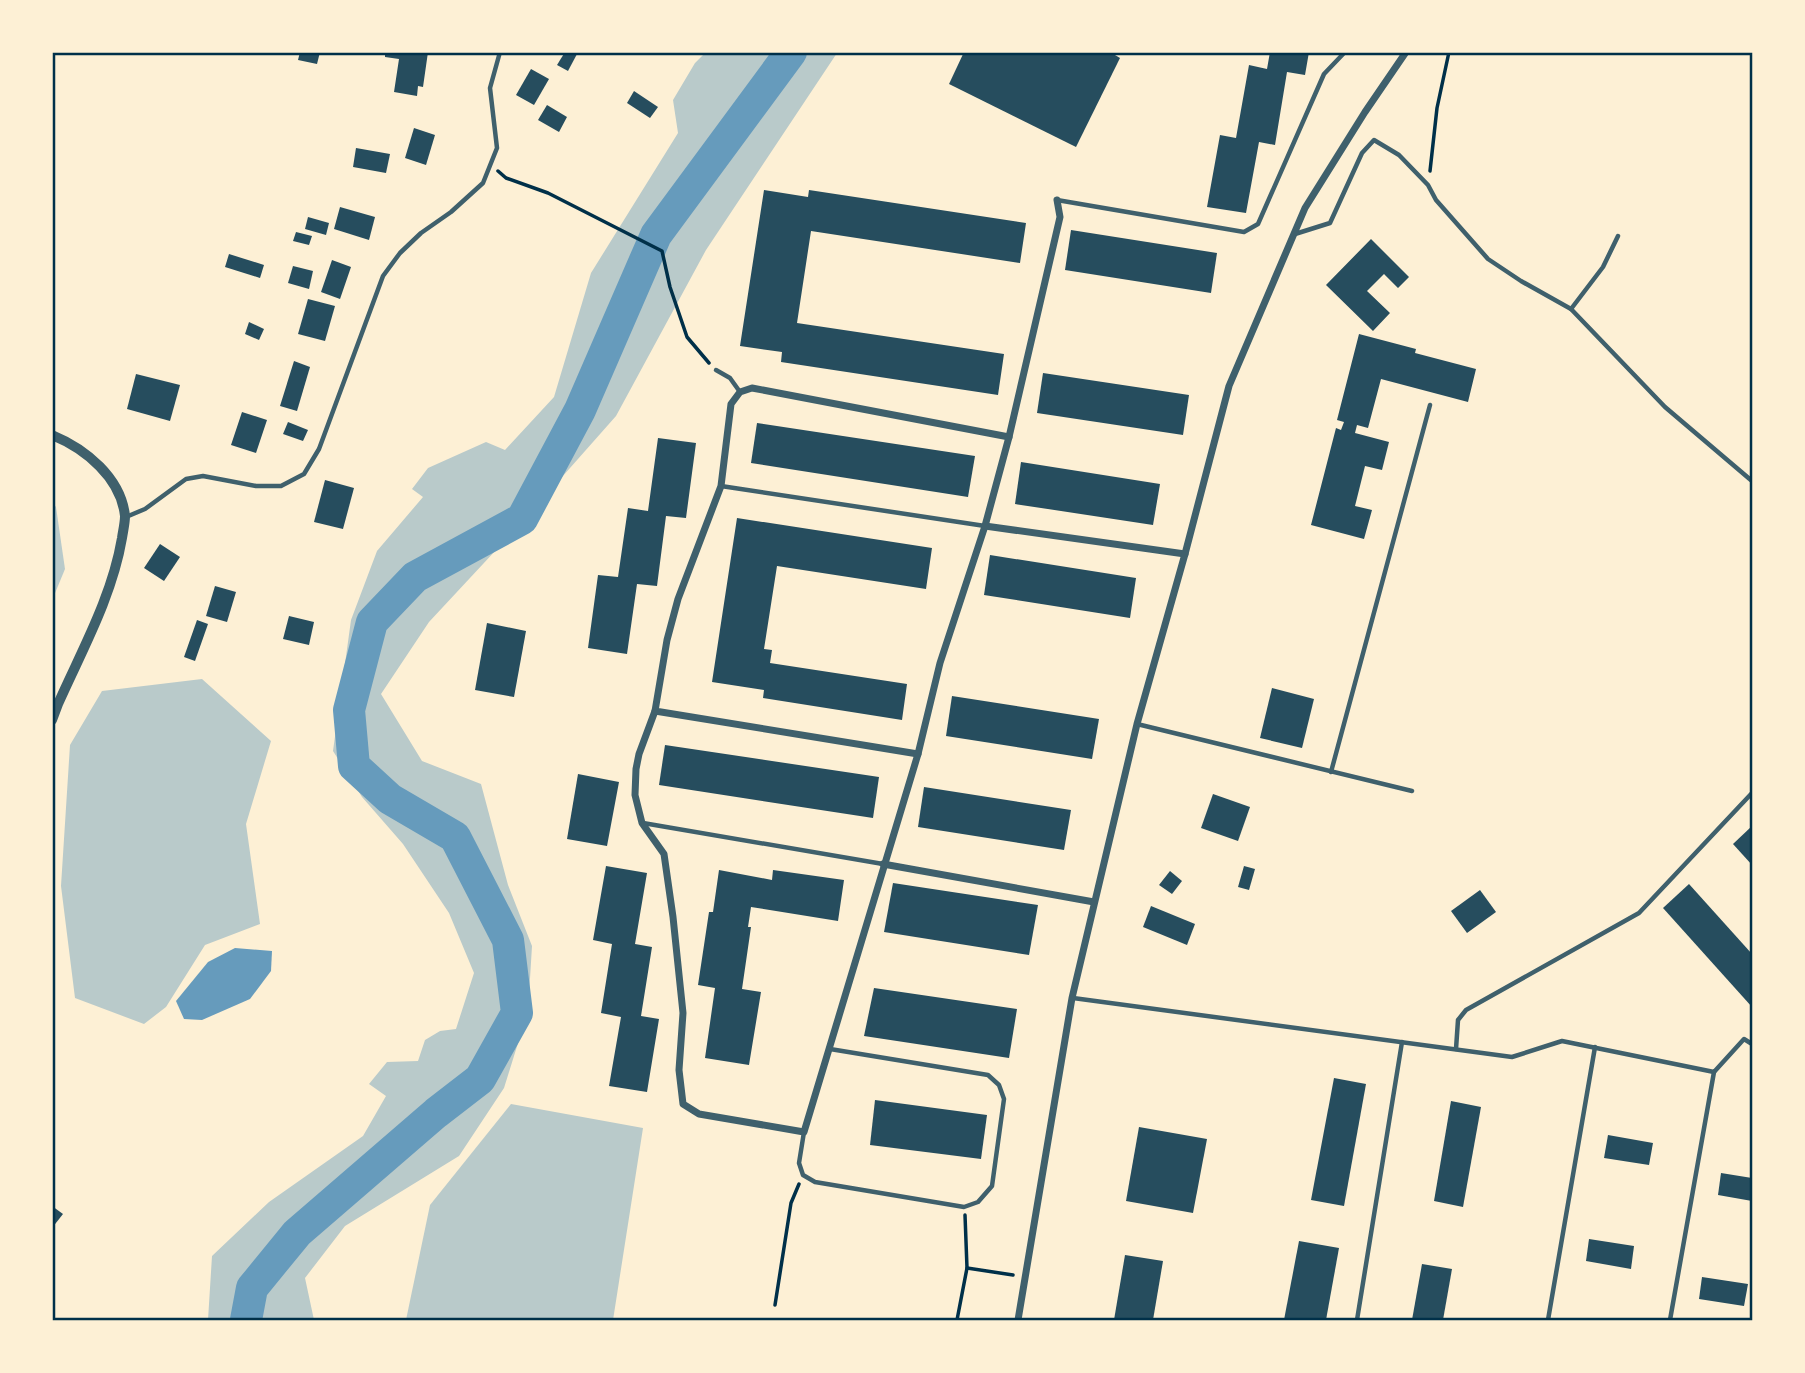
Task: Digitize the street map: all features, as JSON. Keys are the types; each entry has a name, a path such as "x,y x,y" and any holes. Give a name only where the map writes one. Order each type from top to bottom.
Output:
{"street":[{"path":"1018,1321 1072,998 1137,724 1229,386 1305,208 1406,52"},
{"path":"1009,437 751,388 740,392 732,404 721,486 678,599 667,640 655,711 636,769 635,795 642,823 664,854 673,917 683,1013 679,1070 683,1104 699,1114 804,1132 918,754 940,663 985,526 1009,437 1060,217 1057,200"},
{"path":"52,435 65,440 90,457 116,486 125,517 110,590 52,720"},
{"path":"985,526 1185,554"},
{"path":"655,711 918,754"},
{"path":"883,864 1094,902"}],"lane":[{"path":"125,517 145,509 186,479 203,476 256,486 281,486 304,474 319,449 383,276 400,253 421,233 451,212 483,183 497,148 490,88 500,52"},
{"path":"1057,200 1244,232 1258,224 1324,74 1345,52"},
{"path":"1295,234 1330,223 1362,153 1374,140 1399,155 1428,185 1436,200 1488,259 1571,309 1665,407 1752,481"},
{"path":"1571,309 1603,267 1618,236"},
{"path":"716,369 730,378 740,392"},
{"path":"1331,772 1430,405"},
{"path":"721,486 985,526"},
{"path":"1137,724 1412,791"},
{"path":"1456,1049 1458,1020 1466,1010 1639,913 1752,793"},
{"path":"642,823 883,864"},
{"path":"1072,998 1512,1057 1562,1041 1714,1072"},
{"path":"1670,1321 1714,1072 1744,1039 1752,1044"},
{"path":"1357,1321 1402,1042"},
{"path":"1548,1321 1595,1047"},
{"path":"804,1132 799,1163 803,1175 815,1182 964,1207 978,1202 992,1186 1004,1099 999,1085 988,1075 830,1049"}],"path":[{"path":"1428,185 1437,108 1449,52"},
{"path":"491,163 506,178 548,193 662,251 670,288 687,337 716,369"},
{"path":"775,1305 791,1203 803,1175"},
{"path":"957,1321 967,1268 964,1207"},
{"path":"967,1268 1025,1277"}],"shaded area":[{"path":"705,53 837,53 706,250 616,416 429,622 381,694 422,761 481,784 508,885 532,946 528,1011 504,1088 459,1156 345,1226 305,1278 314,1320 208,1320 212,1256 269,1202 363,1136 386,1096 369,1084 387,1062 418,1061 425,1040 440,1031 456,1029 474,973 449,913 403,844 362,797 333,751 351,620 377,551 423,497 412,489 428,468 486,442 505,450 554,397 591,273 678,133 673,100 695,63"},
{"path":"53,503 56,507 65,569 53,598"},
{"path":"202,679 271,741 246,824 260,924 205,945 166,1007 144,1024 75,998 61,886 70,745 102,691"},
{"path":"511,1104 643,1128 613,1320 406,1320 430,1205"}],"water":[{"path":"235,948 272,951 271,971 250,999 202,1020 184,1019 176,1001 208,962"}],"building":[{"path":"300,52 320,52 317,64 298,60"},
{"path":"385,52 428,52 423,87 418,86 417,96 394,92 399,59 385,57"},
{"path":"565,52 577,54 568,71 557,65"},
{"path":"964,52 1110,52 1120,58 1076,147 949,84"},
{"path":"1270,52 1309,52 1305,75 1287,72 1275,145 1259,142 1246,213 1207,207 1220,135 1236,138 1249,65 1267,69"},
{"path":"531,69 549,79 534,105 516,95"},
{"path":"634,91 658,107 650,118 627,103"},
{"path":"547,105 567,117 559,132 538,120"},
{"path":"414,128 435,135 426,165 405,158"},
{"path":"356,148 390,154 386,173 353,167"},
{"path":"764,190 808,197 809,190 1026,223 1020,263 811,231 797,323 1004,354 998,395 781,362 782,352 740,346"},
{"path":"340,207 375,217 369,240 334,229"},
{"path":"308,217 329,223 326,235 305,229"},
{"path":"1071,230 1217,253 1211,293 1065,270"},
{"path":"296,232 312,236 309,245 293,241"},
{"path":"1371,239 1409,277 1398,288 1384,274 1367,291 1390,313 1373,331 1326,285"},
{"path":"229,254 264,265 260,278 225,267"},
{"path":"332,260 351,267 340,299 321,292"},
{"path":"293,266 313,271 309,289 288,283"},
{"path":"308,299 335,306 325,341 298,334"},
{"path":"249,322 264,329 259,340 245,334"},
{"path":"1359,334 1416,349 1415,353 1476,369 1468,402 1381,379 1368,428 1357,425 1355,433 1389,442 1382,470 1365,466 1355,506 1372,510 1364,539 1311,525 1336,428 1341,430 1344,422 1337,420"},
{"path":"294,361 310,367 297,411 280,406"},
{"path":"1043,373 1189,395 1183,435 1037,413"},
{"path":"136,374 180,385 170,421 127,409"},
{"path":"242,412 267,420 256,453 231,445"},
{"path":"288,422 308,430 303,441 283,434"},
{"path":"757,423 975,456 968,497 751,463"},
{"path":"658,438 696,443 686,518 666,516 657,586 637,584 627,654 588,648 598,575 618,577 628,508 648,511"},
{"path":"1021,462 1160,484 1153,525 1015,504"},
{"path":"325,480 354,488 343,529 314,522"},
{"path":"737,518 932,548 926,589 777,566 764,649 772,650 770,663 907,684 902,720 763,698 764,690 712,682"},
{"path":"160,544 180,557 164,581 144,568"},
{"path":"990,555 1136,578 1130,618 984,595"},
{"path":"215,586 236,592 227,622 206,616"},
{"path":"289,616 314,622 309,645 283,639"},
{"path":"197,620 208,624 195,661 184,657"},
{"path":"487,623 526,631 514,697 475,690"},
{"path":"1272,688 1314,699 1302,748 1260,738"},
{"path":"952,696 1099,719 1092,759 946,736"},
{"path":"665,745 879,777 873,818 659,785"},
{"path":"578,774 619,782 607,846 567,839"},
{"path":"924,787 1071,810 1064,850 918,827"},
{"path":"1213,794 1250,807 1238,841 1201,828"},
{"path":"1752,826 1752,865 1733,844"},
{"path":"606,866 647,873 635,944 652,947 641,1016 659,1019 647,1092 609,1086 621,1017 601,1013 612,944 593,940"},
{"path":"1244,866 1255,869 1249,890 1238,887"},
{"path":"719,870 772,880 773,870 844,880 838,921 751,907 748,927 751,927 742,989 761,992 749,1065 705,1058 715,988 698,985 709,912 713,912"},
{"path":"1170,871 1182,881 1172,894 1159,885"},
{"path":"893,883 1038,905 1029,955 884,932"},
{"path":"1689,884 1752,954 1752,1007 1663,908"},
{"path":"1480,890 1496,912 1467,933 1451,911"},
{"path":"1151,906 1195,924 1187,945 1143,927"},
{"path":"874,988 1017,1009 1009,1058 864,1036"},
{"path":"1334,1078 1366,1084 1344,1206 1311,1200"},
{"path":"875,1100 987,1115 981,1159 870,1145"},
{"path":"1451,1101 1481,1107 1463,1207 1434,1201"},
{"path":"1139,1127 1207,1139 1193,1213 1126,1201"},
{"path":"1608,1135 1653,1143 1649,1165 1604,1158"},
{"path":"1721,1173 1752,1178 1752,1201 1718,1195"},
{"path":"52,1206 63,1214 52,1228"},
{"path":"1589,1239 1634,1246 1631,1269 1586,1261"},
{"path":"1299,1241 1339,1248 1326,1320 1284,1320"},
{"path":"1125,1255 1163,1261 1153,1320 1114,1320"},
{"path":"1422,1264 1452,1269 1443,1320 1412,1320"},
{"path":"1702,1277 1748,1284 1744,1306 1699,1299"}],"waterway":[{"path":"246,1320 252,1288 297,1233 436,1113 480,1079 517,1013 508,940 455,837 390,799 354,766 349,710 372,622 415,577 522,519 580,410 656,235 791,52"}]}
